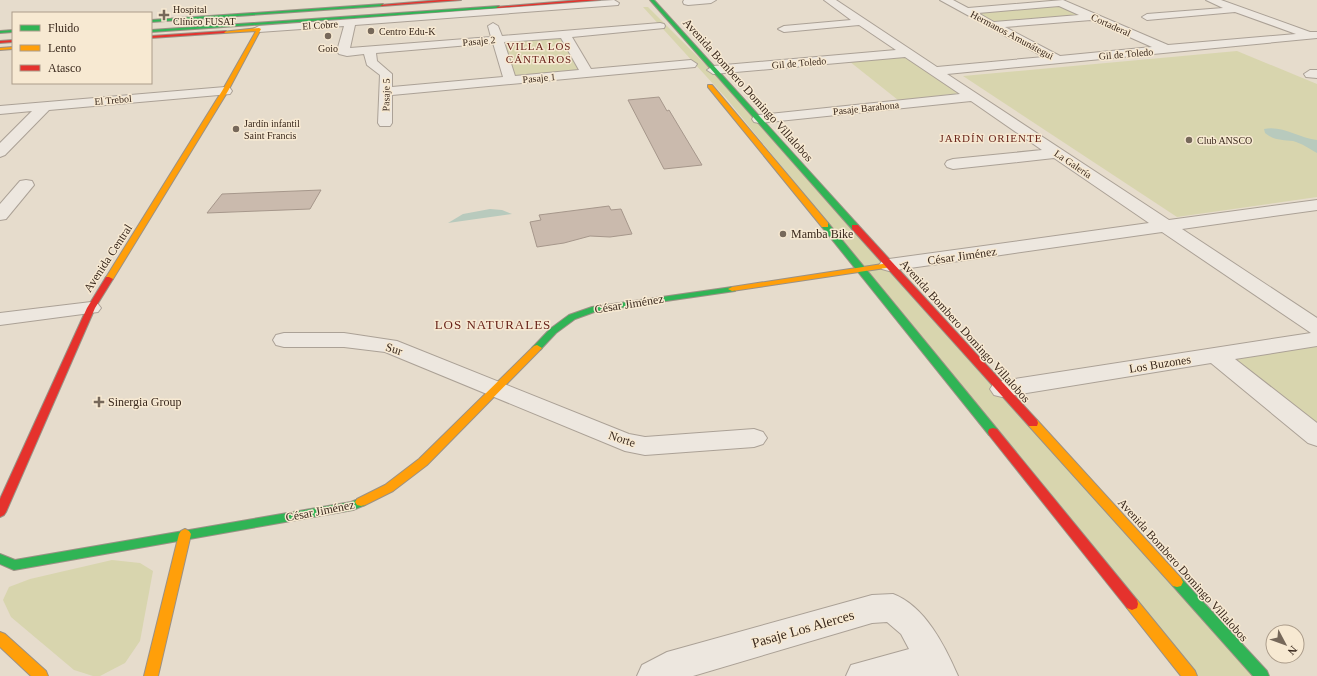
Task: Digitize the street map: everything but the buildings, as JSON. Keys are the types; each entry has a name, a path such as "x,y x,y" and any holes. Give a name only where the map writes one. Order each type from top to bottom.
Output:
{"main road":[{"path":"220,21 459,0"},
{"path":"220,21 537,0"},
{"path":"152,26 598,0"},
{"name":"Avenida Bombero Domingo Villalobos","path":"652,0 889,266 1262,676"},
{"path":"402,19 523,5"},
{"path":"651,14 662,29"},
{"path":"152,21 200,22"},
{"path":"152,31 200,22"},
{"name":"El Cobre","path":"152,37 260,29"},
{"name":"Avenida Central","path":"0,512 91,308 225,91 260,29"},
{"path":"1,33 12,31"},
{"path":"1,33 12,35"},
{"path":"0,43 12,42"},
{"path":"0,48 12,48"},
{"name":"Avenida Bombero Domingo Villalobos","path":"682,53 694,67"},
{"path":"706,81 861,269 1190,676"},
{"name":"César Jiménez","path":"0,569 14,565 185,534 353,506 373,498 406,478 497,390 553,331 572,317 595,309 889,266"},
{"path":"150,675 185,534"},
{"name":"César Jiménez","path":"0,560 14,565"},
{"path":"0,638 41,676"}],"street":[{"path":"688,2 711,0"},
{"name":"La Galería","path":"829,0 1317,328"},
{"name":"Hermanos Amunátegui","path":"945,0 1059,60"},
{"path":"1211,0 1315,36"},
{"path":"966,11 1057,1"},
{"name":"Cortaderal","path":"1057,1 1168,50"},
{"name":"El Cobre","path":"260,29 614,3"},
{"path":"1147,17 1237,9"},
{"path":"488,13 510,80"},
{"path":"994,26 1092,17"},
{"path":"784,29 861,22"},
{"name":"Pasaje 2","path":"350,23 343,51 346,52 565,34 662,29"},
{"path":"565,34 587,74"},
{"name":"Gil de Toledo","path":"934,71 1315,36"},
{"name":"Pasaje 5","path":"370,51 371,62 386,73 386,123"},
{"name":"Gil de Toledo","path":"713,70 908,53"},
{"name":"Pasaje 1","path":"387,91 510,80 694,67"},
{"name":"El Trebol","path":"0,110 225,91"},
{"name":"Pasaje Barahona","path":"759,119 973,97"},
{"path":"0,152 45,106"},
{"path":"953,164 1056,153"},
{"path":"0,215 26,184"},
{"name":"César Jiménez","path":"889,266 1315,206"},
{"path":"0,318 91,308"},
{"name":"Los Buzones","path":"1002,389 1317,339"},
{"name":"Sur","path":"284,340 344,340 389,346 497,390"},
{"path":"1216,355 1317,437"},
{"name":"Norte","path":"497,390 632,444 645,446 754,438"},
{"name":"Pasaje Los Alerces","path":"654,676 667,668 872,609 892,608 912,624 936,668 862,676"}],"shaded area":[{"path":"1060,4 1088,16 995,24 970,12"},
{"path":"643,7 648,7 714,73 1255,676 1197,676 726,98"},
{"path":"565,36 584,72 512,79 500,41"},
{"name":"Club ANSCO","path":"1237,51 1317,84 1317,197 1177,217 963,76"},
{"path":"907,56 961,93 898,100 849,61"},
{"name":"Club ANSCO","path":"1271,128 1284,130 1317,140 1317,153 1296,142 1271,137 1265,133 1264,129"},
{"path":"490,209 502,210 512,214 448,223 463,214"},
{"path":"1317,345 1317,430 1228,359"},
{"path":"112,560 140,563 153,571 140,641 125,663 100,676 93,676 74,670 11,617 3,600 9,587 30,579"}],"traffic: fast":[{"path":"652,0 855,227"},
{"path":"152,21 382,5"},
{"path":"152,31 498,7"},
{"path":"0,32 12,31"},
{"path":"825,225 993,432"},
{"path":"537,348 553,331 572,317 595,309 732,289"},
{"path":"0,559 14,565 353,506 361,502"},
{"path":"1177,582 1262,676"}],"traffic: slow":[{"path":"109,279 225,91 259,29 224,32"},
{"path":"0,49 12,48"},
{"path":"710,86 825,225"},
{"path":"732,289 889,265"},
{"path":"361,502 389,488 423,462 476,411 537,348"},
{"path":"1033,423 1177,582"},
{"path":"151,676 185,534"},
{"path":"1132,604 1190,676"},
{"path":"0,638 41,676"}],"traffic: jam":[{"path":"382,5 459,0"},
{"path":"498,7 598,0"},
{"path":"152,37 224,32"},
{"path":"0,42 12,41"},
{"path":"855,227 1033,423"},
{"path":"0,512 91,308 109,279"},
{"path":"993,432 1132,604"}],"place":[{"name":"Hospital Clínico FUSAT","path":"164,15"},
{"name":"Centro Edu-K","path":"371,31"},
{"name":"Goio","path":"328,36"},
{"name":"Jardín infantil Saint Francis","path":"236,129"},
{"name":"Club ANSCO","path":"1189,140"},
{"name":"Mamba Bike","path":"783,234"},
{"name":"Sinergia Group","path":"99,402"}],"district":[{"name":"VILLA LOS CÁNTAROS","path":"539,52"},
{"name":"JARDÍN ORIENTE","path":"991,138"},
{"name":"LOS NATURALES","path":"493,324"}]}
